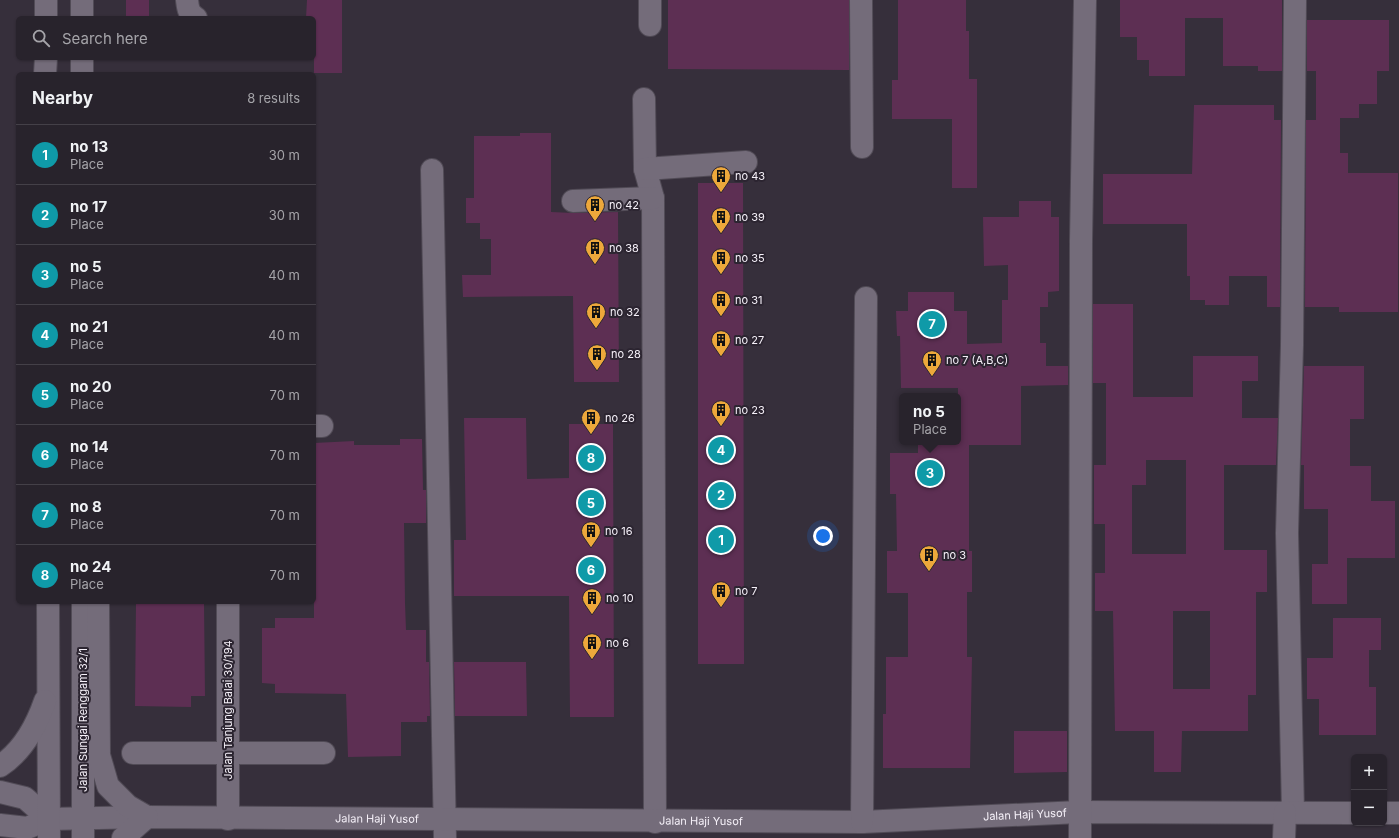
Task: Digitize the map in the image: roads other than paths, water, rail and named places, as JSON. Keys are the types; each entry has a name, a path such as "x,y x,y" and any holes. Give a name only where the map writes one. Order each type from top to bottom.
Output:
{"street":[{"path":"46,0 46,16"},
{"path":"82,0 82,16"},
{"path":"187,0 188,10 193,16"},
{"path":"650,0 650,25"},
{"path":"861,0 862,147"},
{"path":"1080,838 1081,241 1085,0"},
{"path":"1284,838 1289,812 1287,534 1292,345 1295,0"},
{"path":"45,72 46,60"},
{"path":"82,60 82,72"},
{"path":"644,99 645,169 653,198 655,822"},
{"path":"645,169 746,162"},
{"path":"432,170 445,828"},
{"path":"573,201 653,198"},
{"path":"862,822 866,298"},
{"path":"48,604 49,829"},
{"name":"Jalan Sungai Renggam 32/1","path":"82,604 83,828"},
{"path":"98,604 99,755 108,786 128,806 147,817 123,838"},
{"name":"Jalan Tanjung Balai 30/194","path":"228,604 228,819"},
{"path":"0,766 22,747 38,722 49,692"},
{"path":"134,753 324,753"},
{"path":"0,792 25,798 49,829"},
{"name":"Jalan Haji Yusof","path":"49,829 83,828 147,817 445,828 655,822 862,822 1079,812 1351,813"},
{"path":"1387,813 1399,813"},
{"path":"0,825 49,829"}],"place":[{"name":"no 43","path":"721,193"},
{"name":"no 42","path":"595,222"},
{"name":"no 39","path":"721,234"},
{"name":"no 38","path":"595,265"},
{"name":"no 35","path":"721,275"},
{"name":"no 31","path":"721,317"},
{"name":"no 8","path":"932,324"},
{"name":"no 32","path":"596,329"},
{"name":"no 27","path":"721,357"},
{"name":"no 28","path":"597,371"},
{"name":"no 7 (A,B,C)","path":"932,377"},
{"name":"no 23","path":"721,427"},
{"name":"no 26","path":"591,435"},
{"name":"no 21","path":"721,450"},
{"name":"no 24","path":"591,458"},
{"name":"no 5","path":"930,473"},
{"name":"no 17","path":"721,495"},
{"name":"no 20","path":"591,503"},
{"name":"no 13","path":"721,540"},
{"name":"no 16","path":"591,548"},
{"name":"no 14","path":"591,570"},
{"name":"no 3","path":"929,572"},
{"name":"no 7","path":"721,608"},
{"name":"no 10","path":"592,615"},
{"name":"no 6","path":"592,660"}]}
